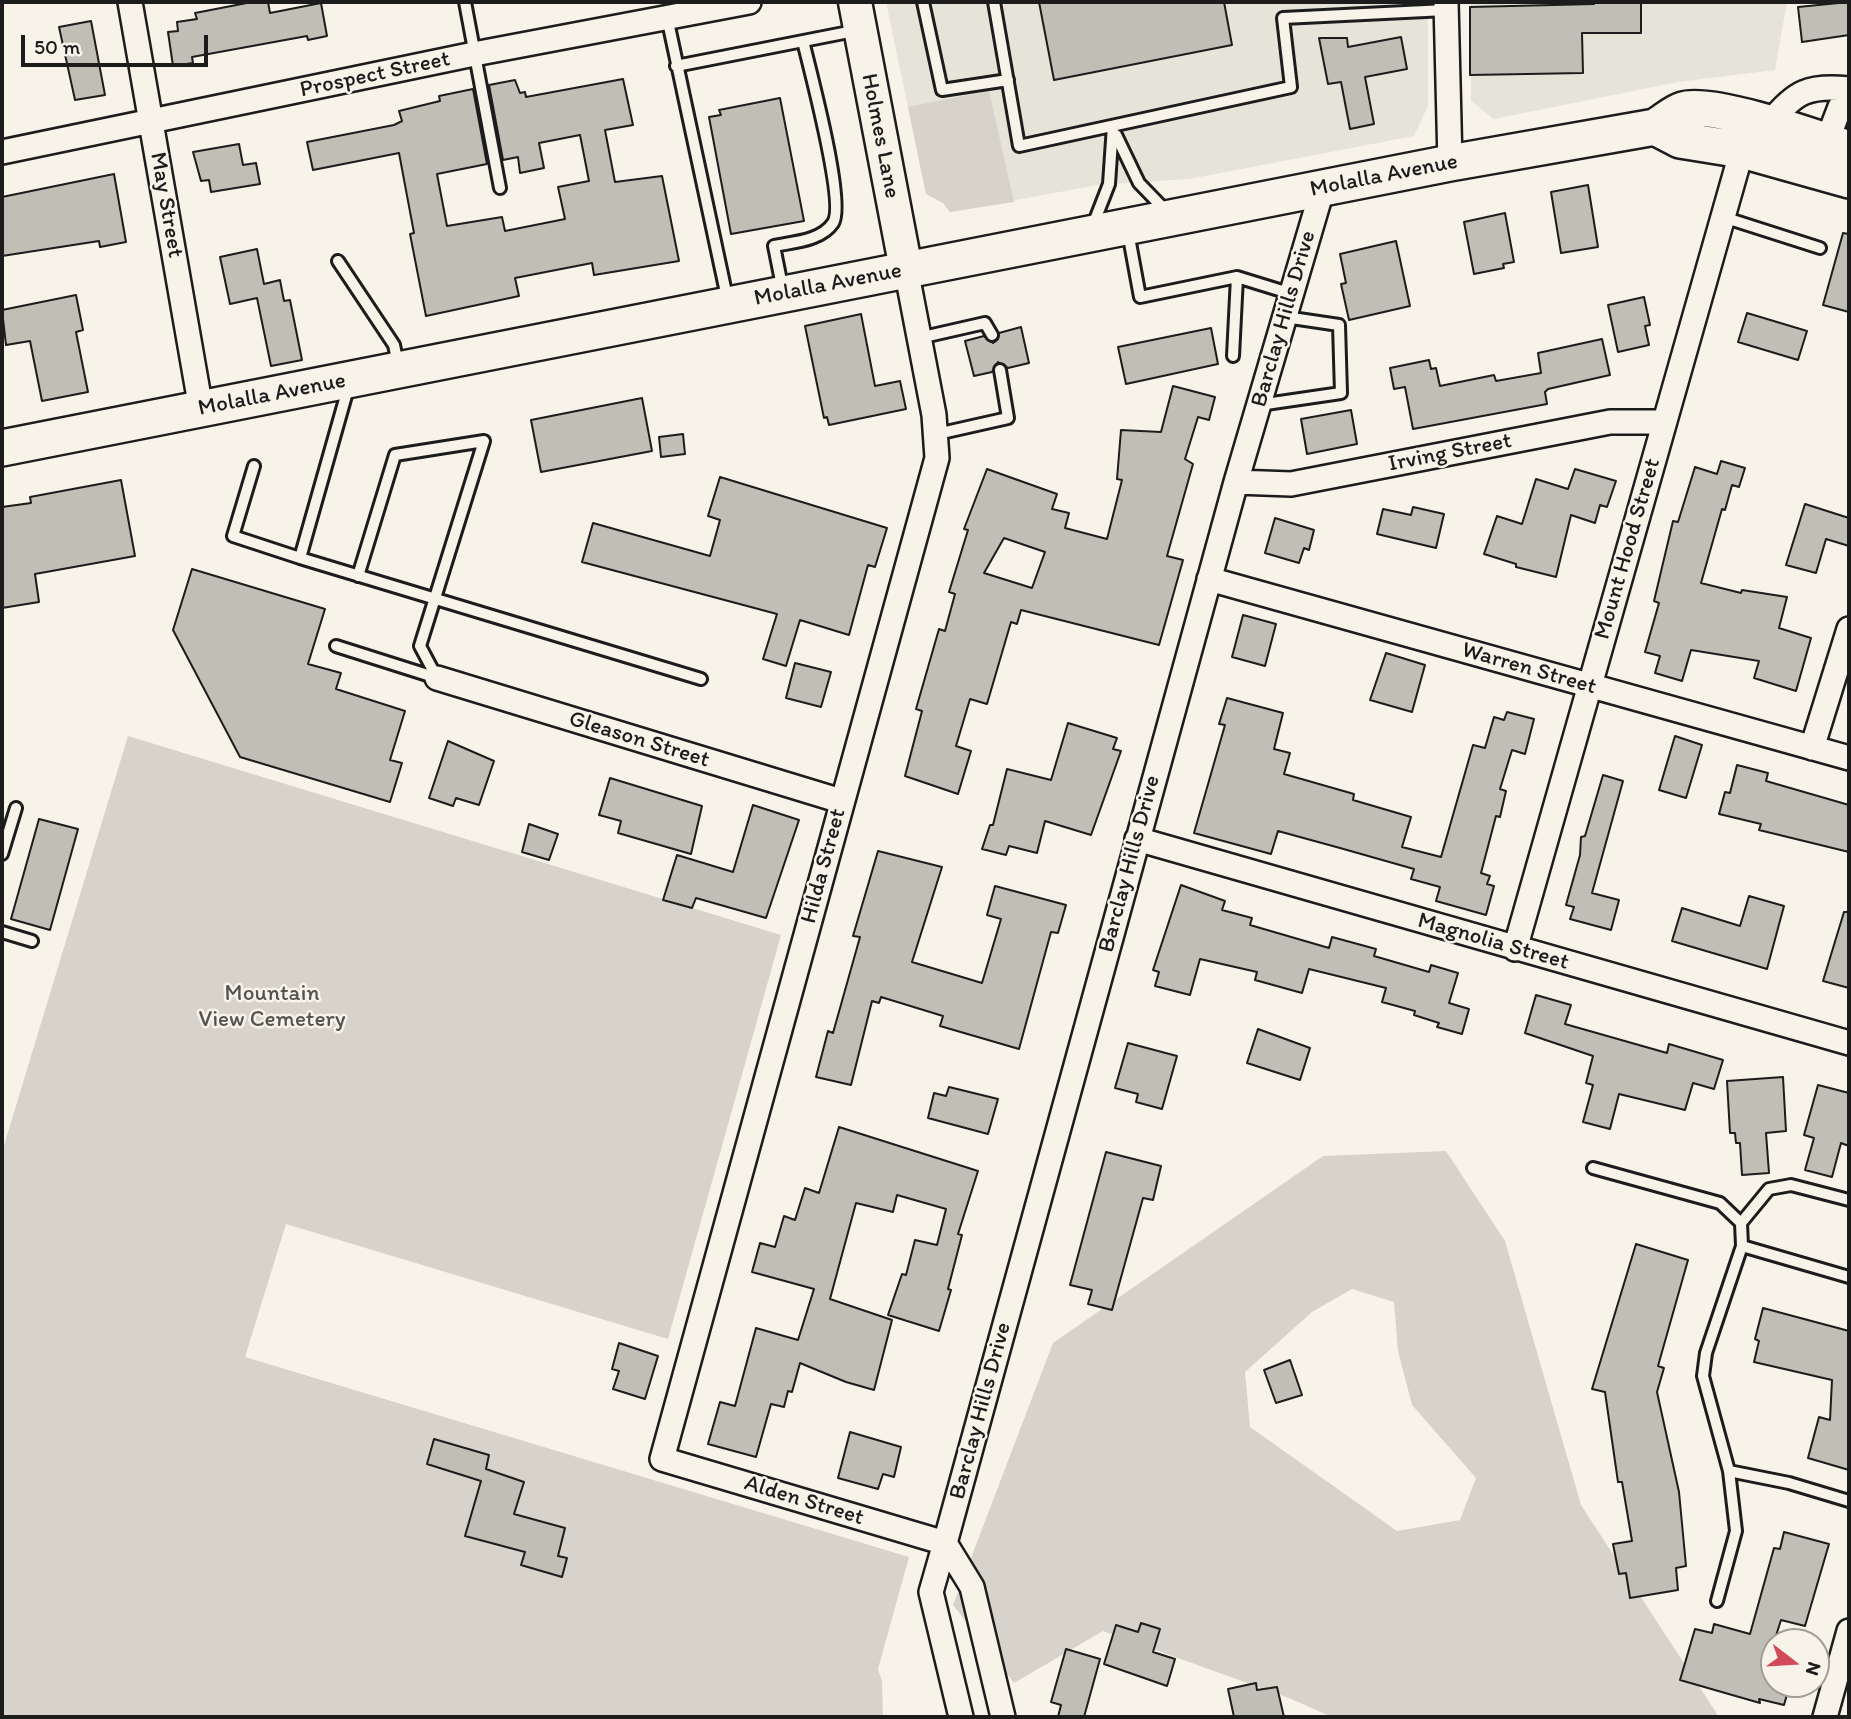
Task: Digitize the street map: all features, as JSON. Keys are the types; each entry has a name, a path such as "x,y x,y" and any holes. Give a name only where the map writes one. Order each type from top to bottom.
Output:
{"main road":[{"name":"Molalla Avenue","path":"2,448 1323,187 1656,127 1684,109 1714,111 1770,123 1842,149"},
{"path":"1656,127 1680,140 1742,150 1849,180"},
{"path":"1742,150 1746,141 1763,136 1835,155 1842,149"}],"street":[{"name":"May Street","path":"130,2 201,409"},
{"name":"Prospect Street","path":"2,152 474,54 749,2"},
{"path":"1446,6 1450,163"},
{"name":"Holmes Lane","path":"857,16 906,269"},
{"path":"1770,123 1787,101 1805,91 1824,87 1849,89"},
{"path":"1842,149 1840,107 1849,96"},
{"name":"Mount Hood Street","path":"1515,949 1742,150"},
{"name":"Barclay Hills Drive","path":"961,1717 931,1592 1236,482 1323,187"},
{"name":"Hilda Street","path":"662,1459 841,801 936,467 937,434 906,269"},
{"name":"Irving Street","path":"1236,482 1291,484 1610,422 1664,422"},
{"name":"Warren Street","path":"1209,579 1849,758"},
{"path":"1812,748 1849,629"},
{"name":"Gleason Street","path":"436,678 841,801"},
{"name":"Magnolia Street","path":"1137,839 1849,1043"},
{"name":"Alden Street","path":"662,1459 945,1543"},
{"path":"945,1543 972,1587 1003,1717"},
{"path":"1825,1717 1849,1631"}],"lane":[{"path":"466,2 499,188"},
{"path":"923,2 942,90 1008,80"},
{"path":"994,2 1019,146 1291,87 1283,18 1446,6"},
{"path":"676,66 803,41 857,16"},
{"path":"667,17 729,304"},
{"path":"783,294 774,246 818,237 834,222 837,209 835,185 803,41"},
{"path":"1113,126 1124,157 1139,183 1155,202 1174,217"},
{"path":"1089,233 1109,184 1113,126"},
{"path":"1723,217 1820,248"},
{"path":"1127,226 1140,296 1237,277 1292,294"},
{"path":"338,261 394,345 399,370"},
{"path":"1233,356 1237,277"},
{"path":"1259,405 1341,393 1339,325 1285,317"},
{"path":"919,338 985,323 992,334"},
{"path":"937,434 1008,418 1000,370"},
{"path":"300,558 351,379"},
{"path":"358,576 395,454 484,440 420,646 436,678"},
{"path":"254,467 233,536 701,679"},
{"path":"336,646 436,678"},
{"path":"2,854 16,808"},
{"path":"2,932 32,941"},
{"path":"1593,1168 1720,1203 1741,1223"},
{"path":"1717,1601 1736,1531 1728,1471 1703,1376 1706,1353 1742,1246 1741,1223 1769,1189 1791,1185 1849,1200"},
{"path":"1742,1246 1849,1277"},
{"path":"1728,1471 1789,1483 1849,1501"}],"shaded area":[{"path":"886,2 1428,2 1428,106 1414,136 1189,179 1098,185 950,212 943,203 926,194"},
{"path":"1471,2 1787,2 1775,70 1678,82 1494,119 1471,101"}],"green space":[{"path":"989,91 1014,202 950,212 943,203 926,194 908,107"},
{"name":"Mountain View Cemetery","path":"128,736 781,935 668,1339 286,1224 245,1357 909,1557 878,1669 882,1681 883,1717 2,1717 2,1152"},
{"path":"1446,1151 1505,1241 1581,1505 1719,1717 1332,1717 1289,1698 1103,1631 1014,1683 953,1605 1053,1343 1323,1156","holes":["1352,1289 1394,1302 1398,1351 1412,1405 1476,1478 1460,1520 1397,1531 1250,1427 1245,1372 1312,1312"]}],"building":[{"path":"252,2 268,2 270,13 321,3 327,36 308,40 307,36 192,57 193,63 173,66 168,32 178,31 177,22 197,19 195,13"},
{"path":"1039,2 1224,2 1232,45 1054,80"},
{"path":"1641,2 1641,33 1582,33 1583,73 1470,75 1470,7"},
{"path":"1849,2 1849,35 1802,42 1798,7"},
{"path":"91,21 105,95 75,100 59,27"},
{"path":"1401,37 1407,69 1365,77 1374,124 1350,129 1341,82 1328,84 1319,38 1347,38 1348,47"},
{"path":"623,79 633,125 605,130 615,182 662,176 679,261 594,275 592,263 515,278 519,296 426,316 410,234 414,233 399,153 313,170 307,142 394,125 402,121 399,111 440,101 439,96 473,89 487,164 437,174 447,226 502,217 505,231 565,219 558,187 589,181 580,135 539,143 544,168 520,173 518,157 503,160 489,85 515,80 520,93 525,92 526,97"},
{"path":"780,98 804,221 731,234 709,117 721,115 719,110"},
{"path":"239,144 243,165 256,163 260,184 211,192 209,180 201,181 193,152"},
{"path":"114,174 126,242 100,247 99,241 2,256 2,197"},
{"path":"1588,185 1598,247 1561,253 1551,192"},
{"path":"1505,213 1514,262 1503,264 1504,268 1474,274 1464,222"},
{"path":"1843,233 1849,234 1849,312 1823,305"},
{"path":"1396,241 1410,306 1349,320 1341,284 1346,283 1340,254"},
{"path":"257,249 264,284 280,280 284,301 290,300 302,360 271,366 257,298 230,304 220,257"},
{"path":"76,295 83,330 76,332 88,392 42,401 30,341 6,345 2,310"},
{"path":"1644,297 1650,325 1645,326 1649,345 1618,352 1608,305"},
{"path":"1747,313 1807,331 1798,360 1738,342"},
{"path":"861,314 875,386 900,381 906,409 829,425 827,417 824,418 805,326"},
{"path":"1021,327 1029,363 1008,368 998,362 992,372 974,376 965,341 984,336 993,343 998,339 999,333"},
{"path":"1211,328 1218,364 1126,384 1118,347"},
{"path":"1602,339 1610,375 1548,389 1545,392 1547,404 1413,429 1405,387 1394,389 1390,368 1429,360 1431,369 1436,368 1440,386 1494,375 1496,381 1541,373 1538,353"},
{"path":"1173,386 1215,397 1209,420 1198,417 1185,459 1193,464 1167,556 1183,560 1159,645 1021,610 1017,624 1011,622 987,704 970,699 956,746 971,751 958,794 905,776 922,711 916,709 939,629 945,631 955,594 949,592 968,530 964,529 987,469 1057,494 1052,509 1069,513 1065,528 1107,539 1122,480 1117,479 1121,430 1161,432","holes":["1004,538 1045,552 1032,588 984,573"]},
{"path":"642,398 652,451 541,472 531,420"},
{"path":"1351,410 1357,444 1307,454 1301,419"},
{"path":"683,434 685,454 661,457 659,437"},
{"path":"1721,461 1745,468 1739,487 1732,485 1725,510 1722,509 1701,583 1741,593 1742,590 1787,597 1779,628 1811,638 1796,691 1754,678 1759,661 1691,650 1682,681 1655,673 1660,656 1645,652 1659,603 1654,601 1673,521 1678,522 1695,467 1717,474"},
{"path":"1575,469 1616,481 1607,507 1600,505 1595,523 1571,515 1556,577 1516,567 1516,564 1484,554 1497,516 1522,524 1536,479 1568,489"},
{"path":"720,477 887,528 875,567 868,565 849,635 800,620 786,666 763,659 777,614 582,562 593,523 710,556 720,520 708,516"},
{"path":"121,480 135,556 35,574 39,602 2,608 2,507 31,503 30,497"},
{"path":"1805,504 1849,518 1849,546 1826,539 1816,573 1786,565"},
{"path":"1413,507 1444,514 1436,548 1377,534 1383,509 1411,515"},
{"path":"1275,518 1314,530 1309,550 1304,548 1299,563 1265,553"},
{"path":"192,569 325,609 308,664 341,673 336,689 405,711 390,760 402,763 390,802 240,757 173,630"},
{"path":"1243,615 1276,624 1265,666 1232,657"},
{"path":"1386,653 1425,665 1412,712 1370,700"},
{"path":"795,663 831,672 821,707 786,698"},
{"path":"1227,698 1283,713 1274,749 1290,753 1284,774 1354,794 1353,800 1411,817 1402,847 1441,857 1473,745 1485,748 1494,717 1504,720 1507,712 1534,719 1525,754 1512,750 1500,789 1506,791 1500,817 1496,816 1481,873 1490,876 1487,884 1494,886 1486,915 1436,901 1440,887 1411,879 1414,869 1340,848 1278,831 1271,854 1194,833 1225,725 1219,724"},
{"path":"1068,723 1117,738 1113,749 1121,751 1091,835 1045,821 1037,853 1009,846 1006,855 982,849 990,825 993,825 1007,769 1051,780"},
{"path":"1675,736 1702,745 1686,798 1659,790"},
{"path":"448,741 494,761 479,805 456,798 453,806 429,798"},
{"path":"1737,765 1768,773 1766,781 1849,805 1849,852 1759,830 1761,824 1719,814 1725,792 1730,793"},
{"path":"1603,775 1623,781 1592,893 1619,900 1611,930 1570,919 1574,907 1566,905 1580,855 1581,837 1585,836"},
{"path":"610,778 702,806 691,854 618,833 621,821 599,815"},
{"path":"753,805 799,820 766,918 696,898 692,908 663,900 677,855 733,872"},
{"path":"39,819 78,829 50,930 11,919"},
{"path":"529,824 558,834 549,860 522,852"},
{"path":"878,851 942,867 912,962 982,983 1001,919 987,915 995,886 1066,905 1058,933 1051,932 1019,1049 940,1026 943,1016 881,997 879,1003 872,1001 851,1085 816,1077 828,1031 833,1033 860,937 853,936"},
{"path":"1181,885 1225,901 1222,910 1252,918 1250,925 1329,948 1332,937 1376,949 1374,956 1429,972 1431,965 1458,973 1449,1003 1469,1009 1462,1034 1437,1027 1439,1023 1414,1015 1415,1011 1382,1002 1386,988 1309,969 1302,993 1255,980 1257,972 1200,959 1190,995 1155,986 1159,972 1153,970"},
{"path":"1749,896 1784,906 1767,969 1672,941 1682,908 1740,926"},
{"path":"1844,912 1849,912 1849,988 1823,981"},
{"path":"1536,995 1571,1005 1565,1024 1667,1053 1669,1044 1723,1060 1714,1089 1693,1083 1685,1110 1619,1094 1610,1129 1583,1122 1593,1085 1586,1083 1593,1056 1525,1033"},
{"path":"1258,1029 1310,1048 1300,1080 1247,1063"},
{"path":"1128,1043 1177,1056 1162,1109 1136,1102 1138,1094 1115,1088"},
{"path":"1783,1077 1786,1131 1766,1133 1769,1173 1742,1175 1740,1143 1736,1143 1735,1133 1730,1133 1727,1081"},
{"path":"1818,1085 1849,1093 1849,1146 1841,1143 1832,1177 1805,1170 1814,1138 1804,1135"},
{"path":"949,1087 998,1099 988,1134 928,1118 934,1093 946,1096"},
{"path":"839,1127 978,1171 958,1234 962,1235 948,1289 951,1290 939,1331 888,1315 902,1274 906,1275 915,1240 937,1245 946,1209 897,1195 893,1212 856,1203 830,1299 892,1320 874,1390 800,1363 792,1392 788,1391 784,1407 771,1404 756,1457 708,1444 720,1402 735,1406 756,1328 798,1340 814,1289 752,1272 760,1243 775,1247 784,1216 795,1220 805,1188 819,1193"},
{"path":"1106,1152 1161,1166 1153,1200 1143,1198 1112,1310 1088,1304 1092,1290 1070,1285"},
{"path":"1636,1244 1688,1260 1658,1366 1664,1368 1657,1392 1679,1492 1686,1566 1676,1568 1678,1590 1630,1598 1626,1573 1619,1574 1613,1544 1632,1541 1622,1482 1618,1482 1605,1392 1592,1389"},
{"path":"1763,1308 1849,1331 1849,1470 1808,1458 1819,1417 1830,1420 1832,1380 1754,1362 1759,1341 1755,1339"},
{"path":"619,1343 658,1356 645,1399 613,1389 619,1371 612,1369"},
{"path":"1290,1360 1302,1395 1276,1403 1264,1370"},
{"path":"850,1432 901,1447 894,1477 883,1474 878,1489 838,1478"},
{"path":"434,1439 489,1455 486,1469 524,1482 514,1514 565,1528 558,1556 567,1558 562,1577 521,1565 525,1552 465,1536 481,1481 427,1464"},
{"path":"1784,1532 1829,1544 1805,1626 1781,1620 1778,1628 1760,1628 1760,1698 1786,1698 1784,1705 1759,1699 1760,1703 1680,1680 1695,1629 1712,1633 1714,1624 1750,1634 1774,1548 1780,1549"},
{"path":"1141,1623 1160,1629 1153,1652 1175,1659 1167,1686 1104,1664 1116,1625 1138,1632"},
{"path":"1066,1649 1100,1659 1084,1717 1058,1717 1061,1705 1051,1702"},
{"path":"1256,1683 1257,1690 1277,1687 1284,1717 1234,1717 1228,1689"}]}
